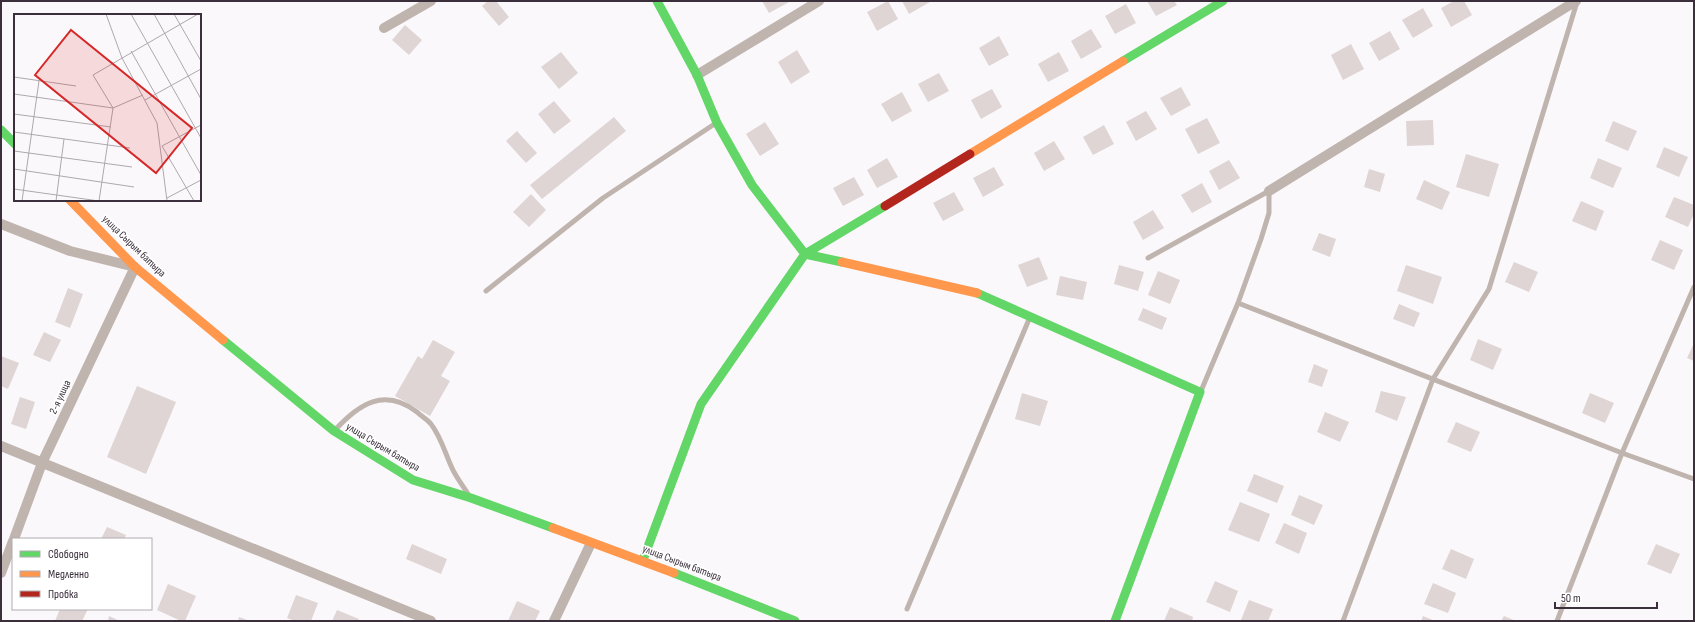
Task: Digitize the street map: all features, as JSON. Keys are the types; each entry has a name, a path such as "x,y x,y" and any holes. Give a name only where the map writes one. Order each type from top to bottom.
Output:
{"street":[{"path":"384,28 431,1"},
{"path":"657,1 697,75 717,122 752,185 805,254 977,293 1200,392 1115,621"},
{"path":"697,75 819,1"},
{"path":"643,560 701,404 805,254 1223,1"},
{"path":"1269,191 1577,1"},
{"path":"1,130 14,143"},
{"name":"улица Сырым батыра","path":"71,201 135,267 334,431 413,480 471,498 591,543 643,560 795,621"},
{"path":"1,224 70,251 135,267"},
{"name":"2-я улица","path":"14,538 42,463 135,267"},
{"path":"1,446 431,621"},
{"name":"2-я улица","path":"1,573 12,543"},
{"path":"554,621 591,543"}],"lane":[{"path":"1343,621 1433,379 1489,289 1577,1"},
{"path":"486,290 603,198 717,122"},
{"path":"1148,258 1269,191 1269,213 1238,303 1200,392"},
{"path":"1557,621 1622,453 1694,287"},
{"path":"1238,303 1694,480"},
{"path":"907,609 1030,316"},
{"path":"334,431 350,414 368,403 384,399 408,406 430,423 442,442 452,468 471,498"}],"building":[{"path":"488,1 496,1 509,17 499,26 482,6"},
{"path":"762,1 791,1 769,13"},
{"path":"888,1 898,19 877,31 867,12"},
{"path":"902,1 930,1 930,2 909,14"},
{"path":"1147,1 1174,1 1177,5 1156,16"},
{"path":"1454,1 1464,1 1472,15 1451,27 1441,8"},
{"path":"1126,4 1136,23 1115,34 1105,16"},
{"path":"1423,8 1433,26 1413,38 1402,20"},
{"path":"405,25 422,40 409,55 392,40"},
{"path":"1091,29 1102,47 1081,59 1071,41"},
{"path":"1390,31 1400,49 1379,61 1369,43"},
{"path":"999,36 1009,55 989,66 979,48"},
{"path":"1351,44 1364,69 1343,80 1331,55"},
{"path":"797,50 810,72 791,84 778,62"},
{"path":"561,52 578,73 559,89 541,67"},
{"path":"1059,52 1069,71 1048,82 1038,64"},
{"path":"939,73 949,91 928,102 918,84"},
{"path":"1181,87 1191,105 1171,116 1160,98"},
{"path":"992,89 1002,107 981,119 971,100"},
{"path":"902,92 912,111 892,122 881,104"},
{"path":"554,101 571,121 554,134 538,114"},
{"path":"1146,111 1157,129 1136,141 1126,122"},
{"path":"614,117 626,131 542,199 530,185"},
{"path":"1207,118 1220,143 1198,154 1185,129"},
{"path":"1433,120 1434,145 1407,146 1406,121"},
{"path":"1613,121 1637,131 1628,151 1605,141"},
{"path":"765,122 779,144 760,156 746,134"},
{"path":"1104,125 1114,144 1093,155 1083,137"},
{"path":"517,131 537,153 526,163 506,141"},
{"path":"1054,141 1065,159 1044,171 1034,153"},
{"path":"1664,147 1688,157 1679,177 1656,167"},
{"path":"1466,154 1499,164 1489,197 1456,187"},
{"path":"887,158 898,177 877,188 867,170"},
{"path":"1598,158 1622,168 1613,188 1590,178"},
{"path":"1229,160 1240,178 1219,190 1209,171"},
{"path":"994,167 1004,185 983,197 973,178"},
{"path":"1369,169 1385,174 1380,192 1364,187"},
{"path":"854,177 864,195 843,206 833,188"},
{"path":"1424,180 1450,192 1442,210 1416,199"},
{"path":"1202,183 1212,202 1192,213 1181,195"},
{"path":"954,192 964,210 943,221 933,203"},
{"path":"531,194 546,210 529,227 513,212"},
{"path":"1674,197 1694,205 1694,214 1688,227 1665,217"},
{"path":"1581,201 1604,211 1596,231 1572,221"},
{"path":"1153,210 1164,228 1143,240 1133,222"},
{"path":"1319,233 1336,239 1330,257 1312,250"},
{"path":"1660,240 1683,250 1674,270 1651,260"},
{"path":"1039,257 1048,279 1027,287 1018,265"},
{"path":"1514,262 1538,272 1529,292 1505,282"},
{"path":"1119,265 1144,272 1138,291 1114,284"},
{"path":"1406,265 1442,277 1433,304 1397,291"},
{"path":"1158,271 1180,280 1170,304 1148,295"},
{"path":"1060,276 1087,282 1083,300 1056,295"},
{"path":"68,288 83,294 70,328 55,322"},
{"path":"1399,304 1420,313 1414,327 1393,319"},
{"path":"1143,308 1167,318 1162,330 1138,320"},
{"path":"44,332 61,340 50,362 33,355"},
{"path":"1478,339 1502,349 1493,370 1470,360"},
{"path":"433,340 455,352 441,376 450,381 430,416 395,396 418,356 422,359"},
{"path":"1694,343 1694,361 1687,358"},
{"path":"1,356 19,363 8,389 1,386"},
{"path":"1314,364 1328,370 1322,387 1308,382"},
{"path":"137,386 176,402 146,474 107,457"},
{"path":"1381,391 1406,397 1397,421 1375,412"},
{"path":"1022,393 1048,401 1040,426 1015,419"},
{"path":"1590,393 1614,403 1605,423 1582,413"},
{"path":"20,397 35,402 26,429 11,424"},
{"path":"1325,412 1349,422 1340,442 1317,432"},
{"path":"1456,422 1480,432 1471,452 1447,442"},
{"path":"1254,474 1284,486 1277,503 1247,491"},
{"path":"1299,495 1323,505 1314,525 1291,515"},
{"path":"1240,502 1270,514 1259,542 1228,530"},
{"path":"1284,523 1307,533 1299,554 1275,543"},
{"path":"107,527 126,535 124,538 102,538"},
{"path":"412,544 447,559 441,574 406,559"},
{"path":"1656,544 1680,554 1671,574 1647,564"},
{"path":"1451,549 1474,559 1466,579 1442,569"},
{"path":"1215,581 1238,591 1230,612 1206,602"},
{"path":"1433,583 1456,593 1448,613 1424,604"},
{"path":"168,584 196,596 185,621 181,621 157,610"},
{"path":"296,595 318,603 311,621 295,621 287,618"},
{"path":"1249,600 1273,609 1268,621 1241,620"},
{"path":"517,601 540,611 535,621 508,621"},
{"path":"1170,607 1193,617 1192,621 1164,621"},
{"path":"60,610 88,610 82,621 55,621"},
{"path":"337,610 359,619 358,621 332,621"},
{"path":"109,616 120,621 108,621"},
{"path":"1423,616 1435,621 1421,621"},
{"path":"1504,616 1516,621 1501,621"},
{"path":"239,617 250,621 238,621"}],"traffic: fast":[{"path":"657,1 697,75 717,123 752,185 805,254 842,262"},
{"path":"1123,61 1223,1"},
{"path":"1,130 14,143"},
{"path":"643,560 701,404 805,254 885,206"},
{"path":"977,293 1200,392 1115,621"},
{"path":"223,340 334,431 413,480 471,498 553,528"},
{"path":"674,573 795,621"}],"traffic: slow":[{"path":"970,154 1123,61"},
{"path":"71,201 135,267 223,340"},
{"path":"842,262 977,293"},
{"path":"553,528 674,573"}],"traffic: jam":[{"path":"885,206 970,154"}]}
